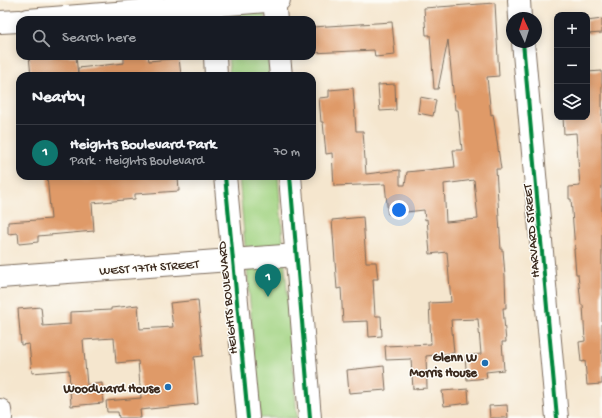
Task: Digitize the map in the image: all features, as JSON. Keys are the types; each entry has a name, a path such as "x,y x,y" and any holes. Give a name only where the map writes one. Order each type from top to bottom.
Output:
{"street":[{"path":"274,0 276,16"},
{"path":"89,16 211,8 279,0"},
{"path":"519,0 520,12"},
{"path":"0,22 16,21"},
{"name":"HARVARD STREET","path":"524,48 557,418"},
{"path":"215,60 216,72"},
{"path":"279,60 281,72"},
{"name":"HEIGHTS BOULEVARD","path":"225,180 248,418"},
{"path":"290,180 310,418"},
{"name":"WEST 17TH STREET","path":"0,277 297,256"},
{"path":"0,410 1,418"}],"green space":[{"path":"223,0 263,0 265,16 225,16"},
{"path":"228,60 268,60 269,72 230,72"},
{"path":"239,180 278,180 297,418 260,418"}],"building":[{"path":"495,3 499,76 487,77 491,115 493,114 501,169 496,169 501,250 503,250 505,276 506,308 503,308 506,342 502,342 504,370 486,372 487,378 467,380 465,356 481,354 478,319 451,320 454,353 426,356 427,388 413,389 411,359 386,360 385,346 431,344 429,303 451,302 447,252 430,254 427,219 425,220 424,210 388,214 385,184 334,186 332,153 326,154 319,98 329,97 329,90 353,88 356,131 363,131 366,174 400,170 400,185 405,185 407,172 455,167 453,150 462,150 458,110 455,110 448,40 438,89 434,89 430,35 426,35 424,8","holes":["474,180 478,219 446,222 444,184"]},
{"path":"602,19 602,33 590,34 590,21"},
{"path":"392,22 395,55 375,57 374,50 316,53 316,27"},
{"path":"29,60 76,60 78,72 31,72"},
{"path":"124,60 179,60 181,72 78,72 78,68 124,63"},
{"path":"602,71 602,384 587,385 585,361 581,362 579,342 585,341 583,305 581,305 578,274 576,274 571,199 569,199 569,187 580,186 576,133 564,134 563,120 590,120 590,72"},
{"path":"395,84 396,110 380,111 378,85"},
{"path":"420,97 436,100 433,116 418,113"},
{"path":"47,180 178,180 179,191 135,194 135,199 92,203 94,231 38,236 38,242 19,244 18,233 8,234 8,222 51,219"},
{"path":"363,217 366,262 376,262 378,279 373,279 375,316 381,316 382,336 369,337 368,321 343,322 341,288 337,289 332,220"},
{"path":"198,300 203,356 194,357 198,404 140,410 141,418 119,418 118,412 107,412 106,401 141,398 138,361 116,363 114,338 83,340 87,385 102,383 103,403 71,406 69,370 32,373 29,344 21,345 18,309 41,307 43,326 70,324 70,312 111,310 111,308 138,305 140,329 173,327 170,303"},
{"path":"384,366 386,390 349,393 347,370"},
{"path":"468,389 469,403 444,406 442,391"},
{"path":"507,405 508,418 490,418 489,406"}],"cycle path":[{"path":"524,48 557,418"},
{"path":"225,180 248,418"},
{"path":"290,180 310,418"}],"place":[{"name":"Heights Boulevard Park","path":"268,297"},
{"name":"Glenn W Morris House","path":"485,363"},
{"name":"Woodward House","path":"168,387"}]}
